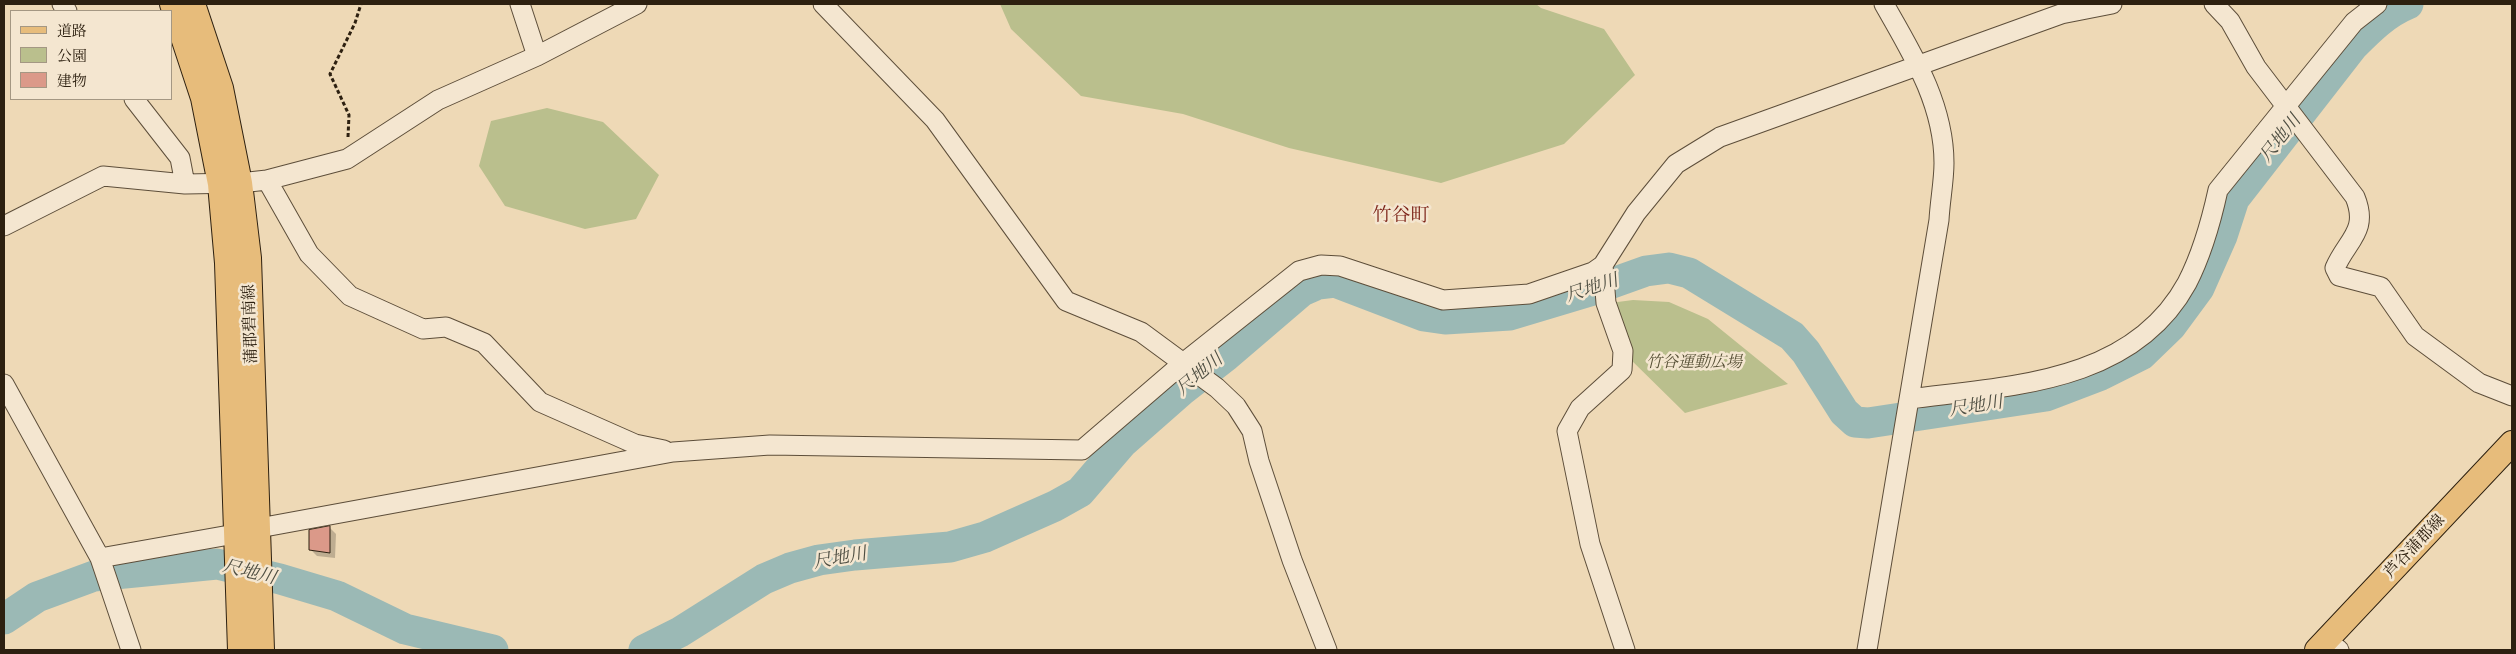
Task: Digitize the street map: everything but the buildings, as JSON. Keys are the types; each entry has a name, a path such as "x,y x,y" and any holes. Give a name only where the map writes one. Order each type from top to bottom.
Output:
{"main road":[{"name":"蒲郡碧南線","path":"172,4 230,183 249,258 262,650"},
{"name":"蒲郡碧南線","path":"192,4 221,88 230,183 227,263 240,650"},
{"name":"芦谷蒲郡線","path":"2328,647 2512,443"}],"street":[{"path":"520,4 537,56"},
{"path":"4,226 103,176 184,184 230,183 267,180 347,159 438,100 537,56 637,4"},
{"path":"823,4 935,120 1066,301 1141,332 1208,381 1236,406 1252,431 1259,461 1292,560 1327,650"},
{"path":"1867,650 1938,220 1944,162 1938,114 1919,65 1884,4"},
{"path":"1625,650 1590,544 1567,431 1580,408 1622,370 1623,351 1606,303 1604,268 1636,214 1676,164 1720,137 2061,14 2112,4"},
{"path":"2214,4 2230,21 2256,67 2355,198 2361,212 2359,228 2335,268 2339,276 2381,287 2415,336 2479,383 2512,396"},
{"path":"1908,402 2039,382 2085,367 2123,350 2148,331 2186,284 2210,224 2218,190 2287,108 2354,22 2377,4"},
{"path":"135,100 180,158 184,184"},
{"path":"267,180 309,254 350,296 423,329 446,326 484,343 540,402 635,444 673,452"},
{"path":"259,528 673,452 770,445 1082,450 1299,271 1321,265 1340,266 1444,300 1529,294 1604,268"},
{"path":"4,384 101,561 131,650"},
{"path":"101,561 235,534"}],"path":[{"path":"347,159 349,114 330,74 355,23 361,4"}],"green space":[{"path":"1000,4 1536,4 1541,8 1604,29 1635,75 1564,144 1441,183 1289,148 1183,114 1081,96 1011,29"},
{"path":"547,108 603,122 659,175 636,219 585,229 505,206 479,166 491,121"},
{"name":"竹谷運動広場","path":"1633,300 1669,302 1708,319 1788,384 1685,413 1626,355 1610,303"}],"waterway":[{"name":"尺地川","path":"644,650 680,632 764,579 790,568 819,560 855,555 950,547 985,537 1055,506 1080,492 1123,442 1181,391 1226,356 1302,291 1318,284 1335,282 1424,316 1445,319 1510,315 1590,291 1646,271 1669,268 1689,273 1792,336 1806,352 1844,412 1855,422 1868,423 2046,396 2101,375 2141,355 2171,326 2199,288 2222,236 2234,199 2353,46 2385,17 2408,4"},
{"name":"尺地川","path":"4,619 37,597 94,576 217,564 280,579 337,596 405,629 493,650"}],"district":[{"name":"竹谷町","path":"1401,216"}]}
